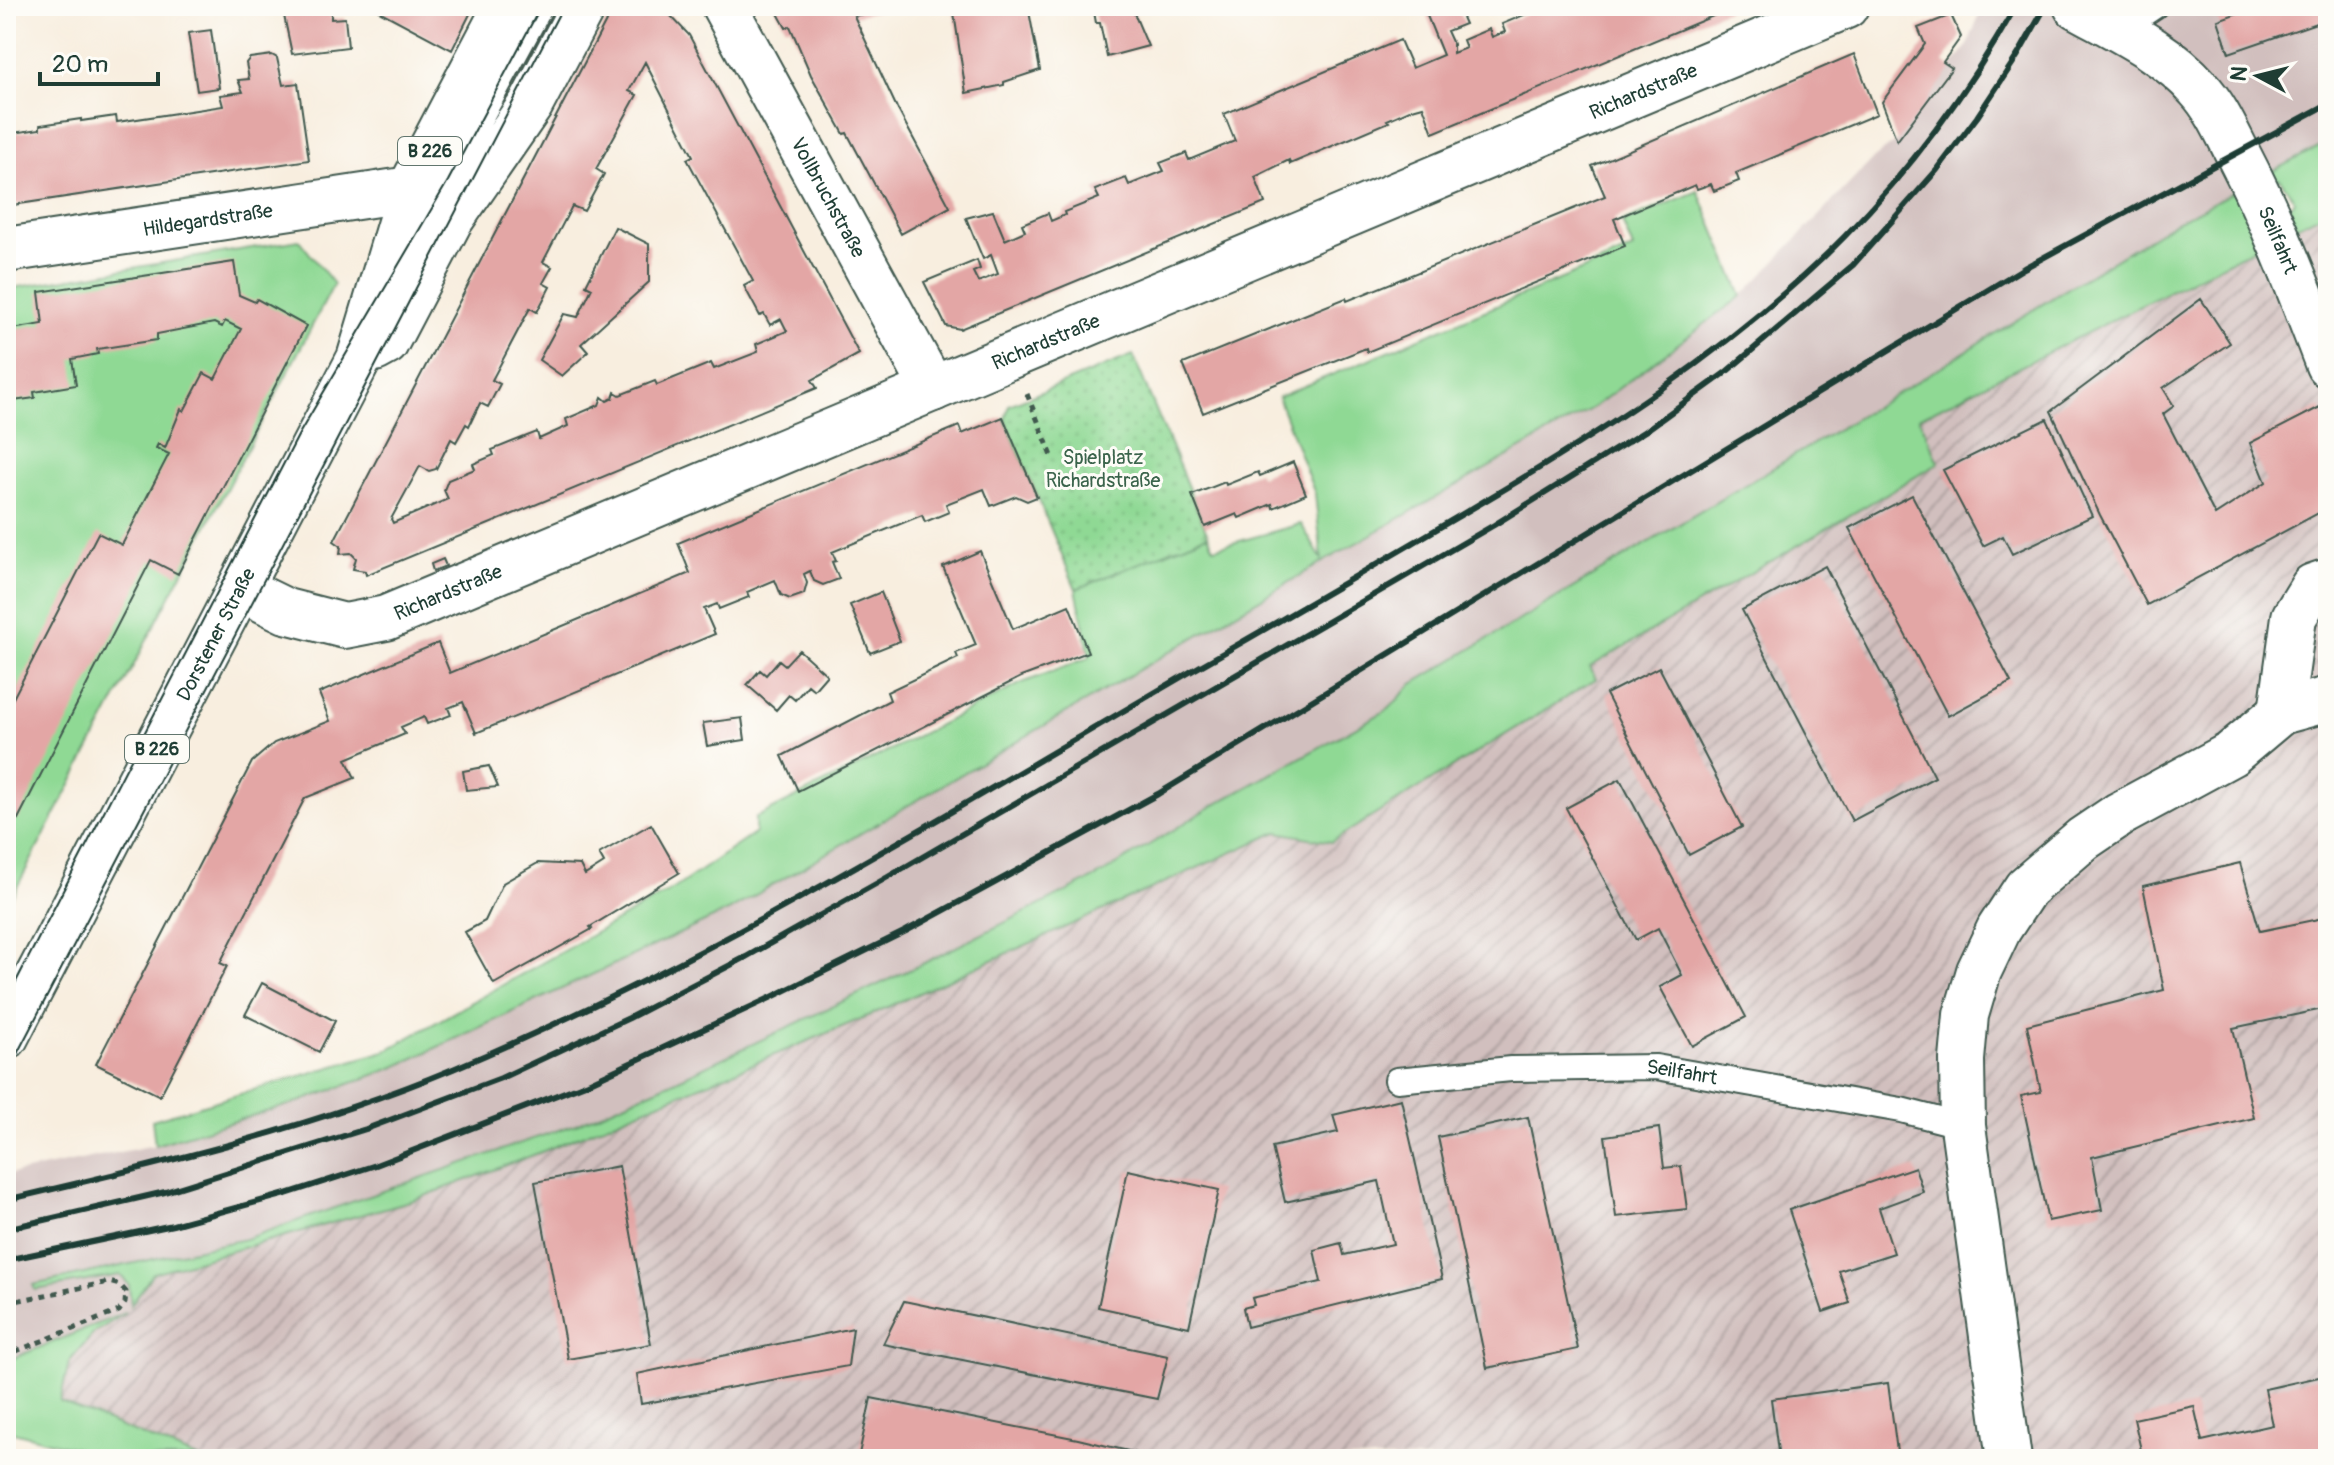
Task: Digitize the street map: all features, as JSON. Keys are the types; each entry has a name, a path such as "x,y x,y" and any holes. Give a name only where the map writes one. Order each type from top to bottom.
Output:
{"street":[{"name":"Dorstener Straße","path":"6,1037 359,359 410,189 506,6"},
{"name":"Dorstener Straße","path":"359,359 386,343 450,221 531,104 583,6"},
{"name":"Vollbruchstraße","path":"724,6 933,389"},
{"name":"Richardstraße","path":"241,589 286,611 345,626 386,618 1846,6"},
{"name":"Seilfahrt","path":"2076,6 2176,67 2199,88 2222,124 2269,214 2328,365"},
{"name":"Hildegardstraße","path":"6,250 410,189"},
{"path":"2281,712 2294,617 2313,586 2328,581"},
{"path":"2009,1459 1963,1126 1962,1060 1966,1015 1979,971 1999,929 2026,888 2083,839 2120,814 2231,754 2281,712 2328,699"}],"lane":[{"path":"375,304 448,181 541,6"},
{"path":"2119,30 2155,6"},
{"name":"Seilfahrt","path":"1397,1080 1511,1069 1656,1067 1901,1110 1963,1126"}],"path":[{"path":"1011,356 1052,456"},
{"path":"6,1303 109,1282 120,1285 126,1292 125,1303 119,1311 6,1355"}],"shaded area":[{"path":"1983,6 2328,6 2328,142 2172,224 1908,387 1411,685 1389,709 1209,808 1100,875 924,963 576,1124 245,1239 119,1267 120,1275 131,1292 131,1305 125,1313 6,1361 6,1175 155,1145 302,1101 393,1068 729,910 1594,407 1742,296 1874,158 1897,141 1967,46"},
{"path":"2328,211 2328,1459 200,1459 60,1402 69,1362 94,1333 125,1313 153,1273 414,1200 539,1153 868,1016 1277,832 1331,842 1595,678 1590,668 1939,463 1918,418"}],"green space":[{"path":"2328,142 2328,211 2296,227 2288,208 2295,201 2279,178 2244,198 2267,242 1919,418 1939,463 1590,667 1596,679 1331,842 1277,832 868,1016 539,1153 414,1200 153,1273 131,1305 129,1285 120,1275 35,1290 33,1285 245,1239 576,1124 924,963 1100,875 1209,808 1389,709 1411,685 1908,387 2172,224"},
{"path":"1698,191 1742,296 1594,407 730,910 393,1068 302,1101 155,1145 152,1120 385,1051 675,888 755,833 755,818 1022,683 1090,657 1076,589 1208,535 1214,548 1301,524 1322,560 1315,494 1278,397 1633,249 1622,222"},
{"path":"299,240 334,284 6,908 6,289"},
{"name":"Spielplatz Richardstraße","path":"1133,355 1208,535 1076,589 1005,420 1009,405"},
{"path":"125,1313 94,1333 69,1362 60,1402 200,1459 115,1459 6,1430 6,1361"}],"building":[{"path":"282,6 331,6 331,19 345,18 348,47 292,54"},
{"path":"381,6 474,6 452,50 379,11"},
{"path":"614,6 673,6 669,14 689,35 859,354 812,380 817,388 366,575 365,571 353,569 356,558 351,553 340,554 341,546 334,541","holes":["645,62 693,156 687,159 753,281 744,286 760,316 764,314 770,325 781,319 787,331 756,344 758,352 714,369 711,363 657,385 655,381 620,395 615,392 613,398 607,401 602,397 599,405 566,419 568,426 539,439 537,432 492,450 494,455 473,464 475,469 448,480 444,490 448,499 393,523 391,519 420,466 429,471 436,469 451,439 456,442 466,424 469,426 480,403 488,407 500,384 492,380 530,308 537,312 550,287 543,283 552,267 543,262 572,206 584,211 604,174 596,169 637,95 629,91"]},
{"path":"774,6 900,6 854,16 897,108 950,207 901,234 847,133 844,134 811,75 790,26 786,28"},
{"path":"953,6 1028,6 1040,70 1004,82 1004,85 966,93"},
{"path":"1093,6 1131,6 1148,46 1107,57"},
{"path":"1423,6 1457,6 1465,24 1447,31 1453,53 1466,48 1463,40 1489,29 1492,37 1505,32 1502,24 1546,6 1737,6 1433,133 1423,106 1412,109 1387,120 1389,122 1290,164 1289,160 1255,177 1265,203 960,329 946,326 924,282 977,260 980,269 973,272 978,282 998,274 991,255 983,259 966,218 993,211 1005,240 1025,231 1022,224 1048,213 1051,221 1065,215 1064,212 1099,198 1095,190 1126,178 1129,185 1164,171 1160,163 1186,153 1189,160 1235,141 1224,114 1400,40 1412,68 1443,55"},
{"path":"2257,6 2328,6 2328,19 2229,53 2218,20"},
{"path":"1951,15 1961,37 1943,62 1952,68 1897,141 1882,102 1925,44 1918,28"},
{"path":"211,30 219,88 197,91 188,33"},
{"path":"1854,54 1877,114 1736,173 1739,181 1714,191 1711,184 1697,189 1695,185 1614,219 1625,246 1367,352 1366,348 1203,413 1183,364 1605,196 1592,166"},
{"path":"272,55 277,58 283,85 298,83 309,160 6,206 6,131 13,129 13,133 40,129 40,125 116,116 117,122 223,106 220,95 243,92 238,80 249,79 246,63 250,58"},
{"path":"615,227 649,244 649,282 581,344 588,352 562,376 539,360 564,314 578,317 592,288 586,285"},
{"path":"234,262 239,295 255,302 257,299 306,326 178,574 151,560 18,819 6,812 6,712 98,533 122,545 169,454 156,448 158,444 165,448 181,409 184,411 204,373 215,379 241,329 225,321 222,327 214,323 157,334 157,340 97,349 98,354 72,359 76,385 34,392 35,398 6,402 6,330 43,324 39,292"},
{"path":"2201,299 2230,343 2163,388 2174,406 2163,414 2215,515 2266,482 2250,443 2320,407 2328,426 2328,508 2147,605 2051,411"},
{"path":"1003,417 1037,497 1027,501 1016,496 991,506 984,489 946,504 949,512 925,522 922,515 832,552 836,561 832,562 839,579 823,585 814,581 810,571 804,574 807,583 804,594 790,599 781,595 775,580 747,592 749,597 719,609 717,604 704,609 715,634 476,733 463,702 448,708 451,715 427,724 424,717 401,727 405,734 346,759 355,778 305,798 220,963 227,966 160,1096 96,1064 252,762 274,743 330,721 319,693 438,643 450,673 690,573 678,543 959,426 962,434"},
{"path":"2047,419 2092,516 2012,554 2003,536 1983,546 1943,470"},
{"path":"1293,462 1306,494 1273,508 1272,504 1239,518 1237,514 1205,527 1192,495 1258,472 1260,476"},
{"path":"1912,495 2011,682 1948,716 1849,528"},
{"path":"980,551 1013,629 1069,605 1088,652 1021,677 798,791 782,756 890,700 887,692 958,658 956,653 976,645 943,567"},
{"path":"443,559 446,566 433,571 431,564"},
{"path":"1825,566 1935,777 1852,821 1742,610"},
{"path":"881,592 900,641 870,653 850,605"},
{"path":"799,650 827,675 814,690 808,685 795,700 789,695 776,710 747,685 760,670 766,675 779,660 785,665"},
{"path":"1659,667 1742,827 1689,855 1606,694"},
{"path":"742,718 745,740 707,746 703,723"},
{"path":"489,766 498,787 466,790 463,771"},
{"path":"1620,779 1746,1017 1692,1046 1660,987 1682,975 1658,928 1636,940 1566,808"},
{"path":"651,824 679,873 590,927 592,929 494,984 465,932 485,921 503,883 538,863 580,865 585,875 604,863 599,854"},
{"path":"2240,863 2260,931 2328,917 2328,1008 2233,1028 2254,1118 2092,1157 2102,1210 2048,1221 2021,1096 2041,1092 2027,1025 2164,990 2143,886"},
{"path":"262,983 335,1021 319,1052 245,1015"},
{"path":"1401,1099 1442,1279 1247,1327 1243,1308 1254,1305 1252,1298 1321,1282 1314,1250 1341,1243 1344,1255 1393,1244 1379,1181 1285,1202 1272,1147 1338,1132 1333,1115"},
{"path":"1528,1117 1578,1349 1487,1368 1438,1137"},
{"path":"1659,1128 1664,1168 1681,1166 1687,1209 1616,1217 1605,1136"},
{"path":"619,1166 651,1344 568,1359 535,1182"},
{"path":"1915,1167 1923,1192 1879,1208 1894,1253 1839,1271 1850,1303 1823,1312 1789,1210"},
{"path":"1128,1170 1219,1190 1189,1327 1098,1307"},
{"path":"904,1301 1168,1356 1157,1399 883,1344"},
{"path":"853,1328 848,1366 641,1404 637,1374"},
{"path":"2328,1375 2328,1459 2143,1459 2134,1419 2194,1406 2202,1441 2273,1425 2265,1389"},
{"path":"1888,1383 1898,1459 1779,1459 1771,1399"},
{"path":"871,1398 1078,1439 1162,1459 858,1459"}],"tram line":[{"path":"6,1001 299,434 448,181 541,6"},
{"path":"6,1075 563,6"}],"railway":[{"path":"6,1200 288,1128 399,1090 549,1027 736,933 919,831 1510,486 1662,388 1757,316 1802,277 1870,210 1917,155 1979,67 2016,6"},
{"path":"6,1229 165,1192 366,1129 501,1078 629,1018 881,881 1494,525 1645,431 1725,373 1853,265 1937,170 1977,117 2046,6"},
{"path":"6,1260 173,1225 376,1165 588,1083 906,931 1158,794 2024,268 2328,104"}]}
